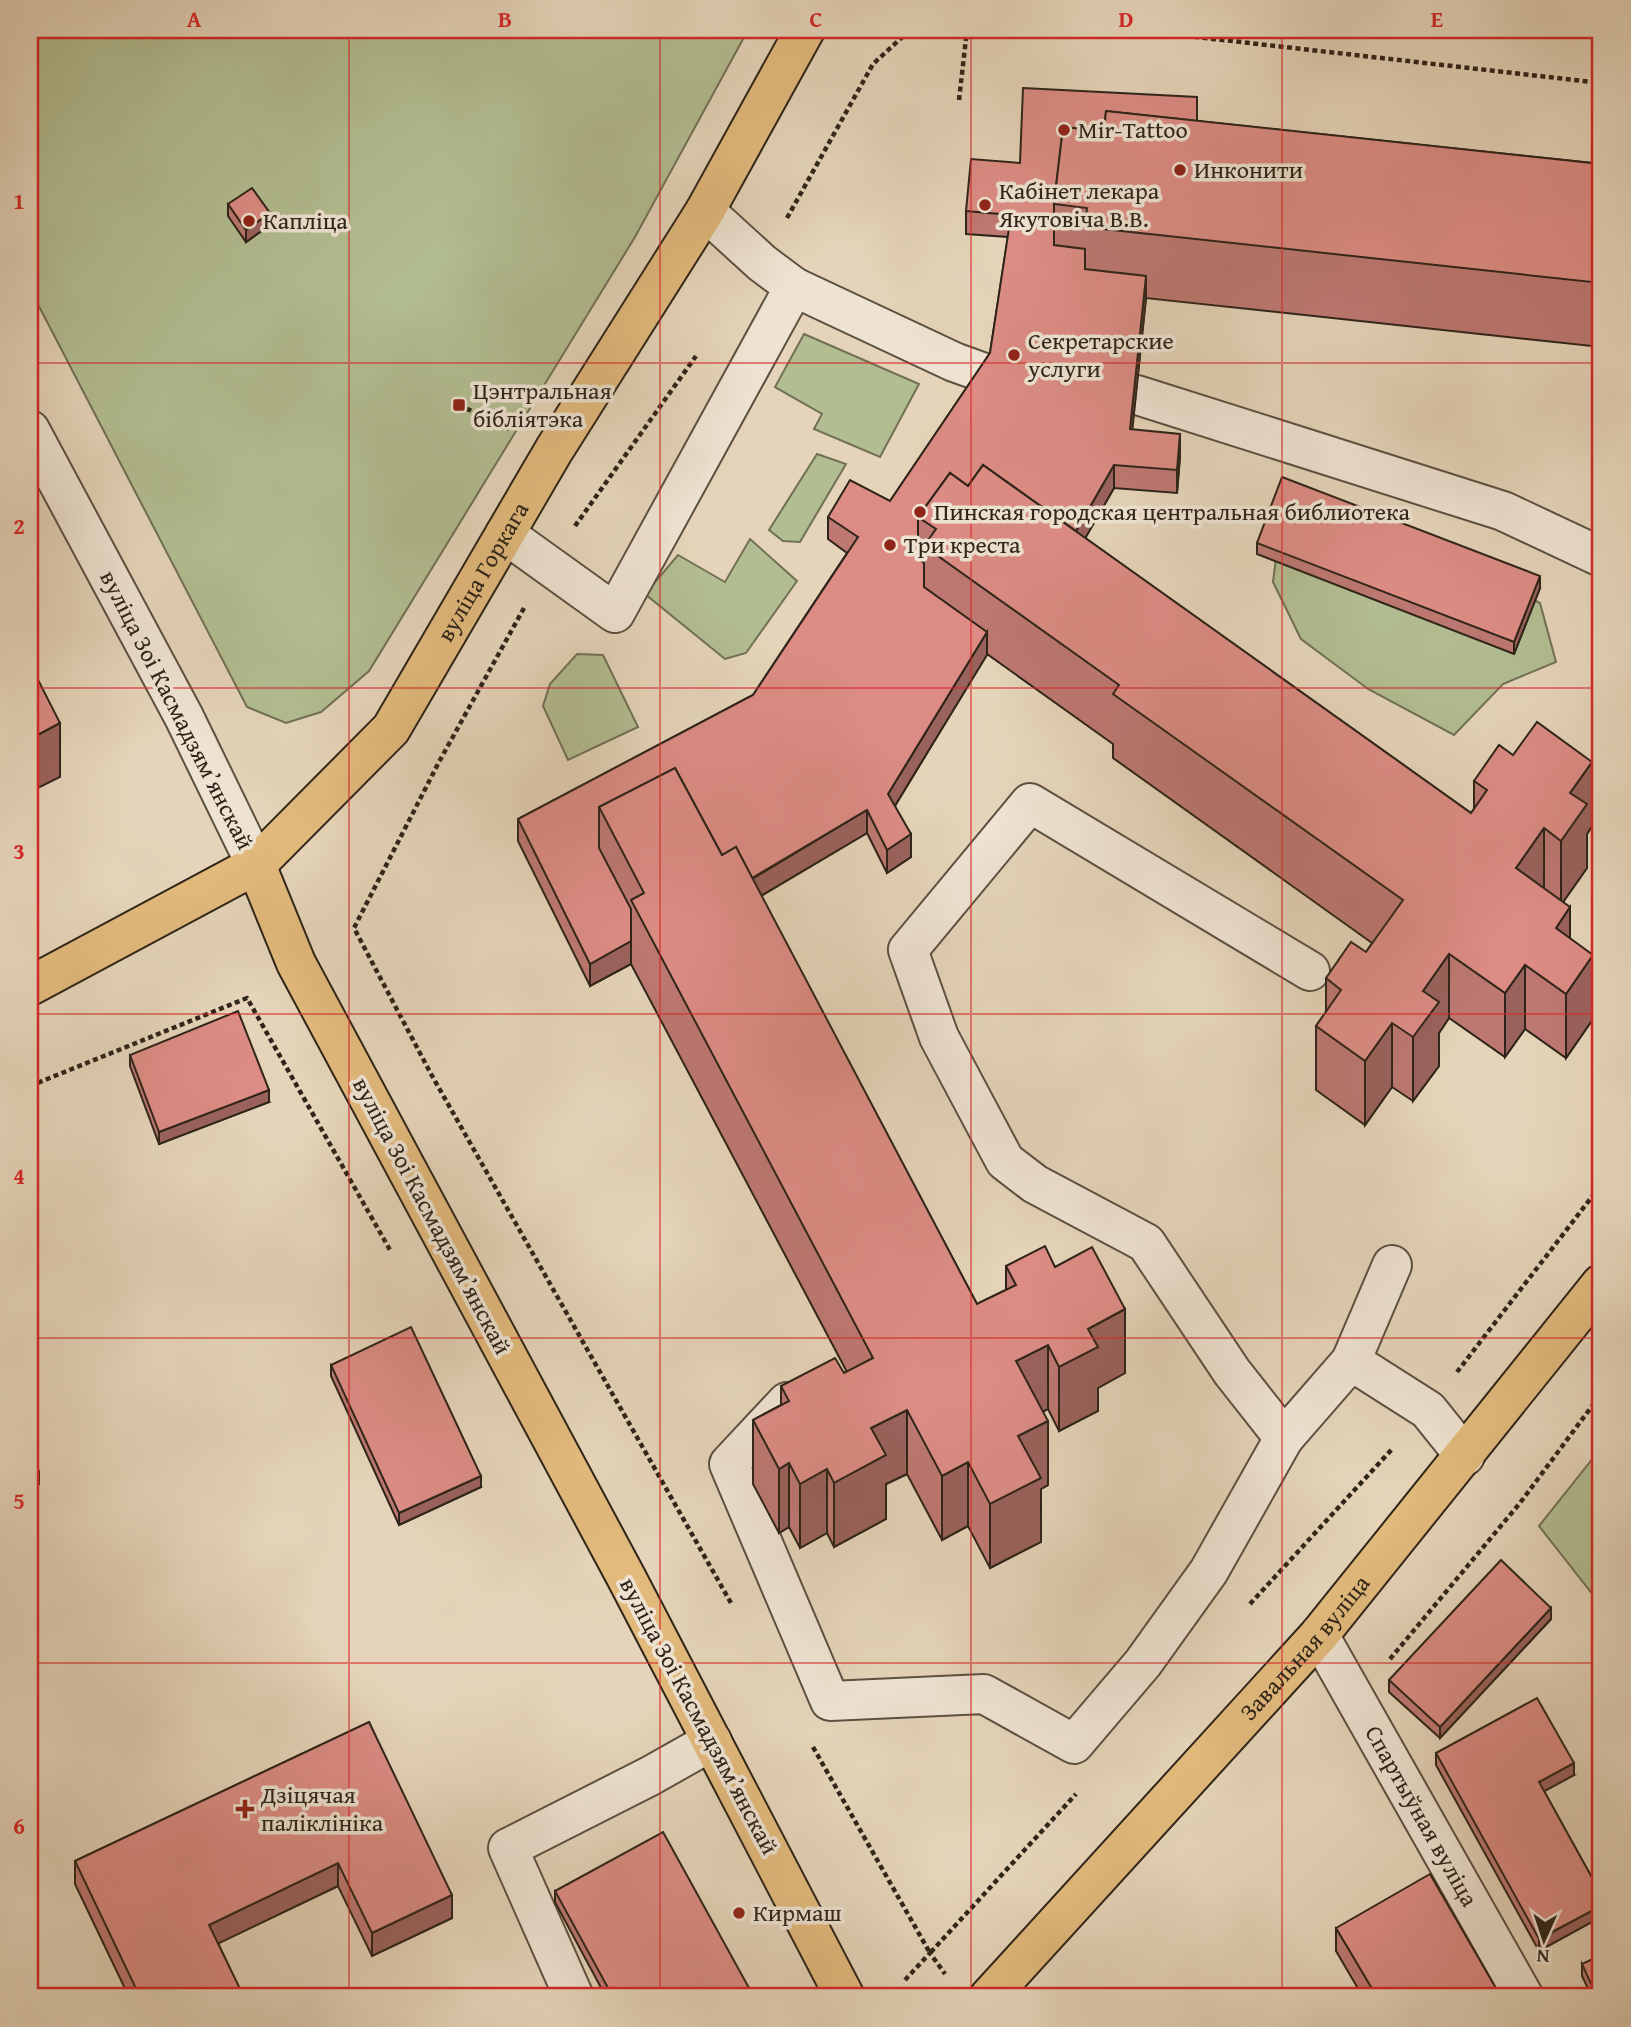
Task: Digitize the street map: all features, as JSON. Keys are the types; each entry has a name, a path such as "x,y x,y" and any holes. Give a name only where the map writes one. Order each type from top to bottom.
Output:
{"main road":[{"name":"вуліца Горкага","path":"30,986 256,865 391,729 554,450 705,211 805,30"},
{"name":"вуліца Зоі Касмадзямʼянскай","path":"256,865 296,963 626,1577 845,1997"},
{"name":"Завальная вуліца","path":"989,1997 1319,1634 1601,1284"}],"street":[{"path":"705,211 794,288 954,362 990,375"},
{"path":"505,534 615,613 794,288"},
{"path":"1138,395 1503,511 1601,556"},
{"name":"вуліца Зоі Касмадзямʼянскай","path":"30,429 184,717 256,865"},
{"path":"1284,1438 1232,1372 1146,1243 1035,1184 1005,1161 939,1037 908,950 1030,803 1310,971"},
{"path":"793,1397 729,1464 831,1701 984,1694 1074,1744 1143,1663 1209,1571 1284,1438 1351,1361 1392,1265"},
{"path":"1351,1361 1428,1410 1465,1456"},
{"name":"Спартыўная вуліца","path":"1319,1634 1524,1997"},
{"path":"574,1997 508,1848 650,1776 712,1741"}],"path":[{"path":"762,263 873,64 910,30"},
{"path":"959,100 967,30"},
{"path":"1135,30 1601,83"},
{"path":"698,353 547,566 439,762 354,929 431,1074 732,1604"},
{"path":"30,1086 247,998"},
{"path":"1249,1605 1428,1410 1601,1185"},
{"path":"1355,1701 1520,1503 1601,1394"},
{"path":"807,1736 930,1953 946,1975"},
{"path":"905,1980 1080,1789"}],"green space":[{"path":"30,30 748,30 635,237 369,671 321,712 286,723 247,707 30,289"},
{"path":"804,334 919,384 880,457 814,429 822,414 775,387"},
{"path":"817,454 846,464 800,542 783,541 769,530"},
{"path":"1280,527 1478,572 1540,603 1556,662 1503,684 1454,735 1368,689 1301,639 1273,582"},
{"path":"750,539 797,581 746,653 725,659 645,594 678,555 725,582"},
{"path":"577,654 603,655 638,727 568,760 543,706 550,684"},
{"path":"1601,1448 1601,1605 1539,1526"}],"building":[{"name":"Три креста","path":"1023,88 1197,97 1197,121 1106,111 1104,131 1063,127 1054,204 1054,245 1085,249 1085,269 1146,276 1130,429 1180,434 1177,470 1114,465 1076,531 983,465 968,486 950,473 918,517 918,558 924,563 924,587 987,632 888,794 911,834 887,850 867,810 752,878 736,847 722,855 675,768 599,807 599,848 631,909 631,941 590,964 518,819 753,695 858,537 828,517 850,480 890,501 990,353 1011,215 966,211 971,159 1020,163"},
{"path":"1106,111 1601,164 1601,283 1085,227 1087,208 1054,204 1063,127 1104,131"},
{"path":"252,188 270,213 246,230 228,204"},
{"path":"983,465 1471,813 1487,790 1474,781 1499,745 1513,755 1537,722 1592,762 1570,793 1587,804 1561,841 1544,828 1516,868 1570,907 1556,928 1593,955 1566,994 1525,965 1505,993 1449,954 1423,991 1439,1002 1413,1037 1392,1023 1365,1061 1316,1026 1341,990 1326,978 1351,942 1366,952 1403,900 1113,694 1119,685 924,546 936,529 918,517 950,473 968,486"},
{"path":"1282,477 1540,576 1514,642 1257,543"},
{"path":"30,664 60,723 30,739"},
{"path":"675,768 722,855 736,847 977,1304 1016,1285 1006,1266 1045,1246 1055,1267 1092,1247 1125,1309 1088,1329 1098,1347 1059,1367 1048,1345 1016,1361 1048,1421 1018,1436 1041,1478 990,1504 968,1462 942,1476 907,1410 871,1428 886,1455 834,1483 827,1469 800,1484 789,1463 779,1469 753,1420 789,1401 781,1386 835,1358 844,1373 873,1358 631,900 644,893 599,807"},
{"path":"238,1011 269,1090 159,1132 130,1055"},
{"path":"411,1327 481,1476 399,1513 331,1365"},
{"path":"30,1446 39,1472 30,1476"},
{"path":"1501,1560 1551,1608 1440,1727 1389,1680"},
{"path":"1537,1698 1574,1763 1539,1782 1601,1894 1601,1906 1539,1939 1436,1753"},
{"path":"369,1722 452,1895 372,1933 338,1863 209,1925 243,1995 140,1997 75,1861"},
{"path":"663,1832 754,1997 613,1997 555,1891"},
{"path":"1430,1874 1501,1997 1377,1997 1336,1928"},
{"path":"1601,1955 1601,1997 1597,1997 1582,1964"}],"place":[{"name":"Mir-Tattoo","path":"1064,130"},
{"name":"Инконити","path":"1180,170"},
{"name":"Кабінет лекара Якутовіча В.В.","path":"985,205"},
{"name":"Капліца","path":"249,221"},
{"name":"Секретарские услуги","path":"1014,355"},
{"name":"Цэнтральная бібліятэка","path":"459,405"},
{"name":"Пинская городская центральная библиотека","path":"920,512"},
{"name":"Три креста","path":"890,545"},
{"name":"Дзіцячая паліклініка","path":"245,1809"},
{"name":"Кирмаш","path":"739,1913"}]}
